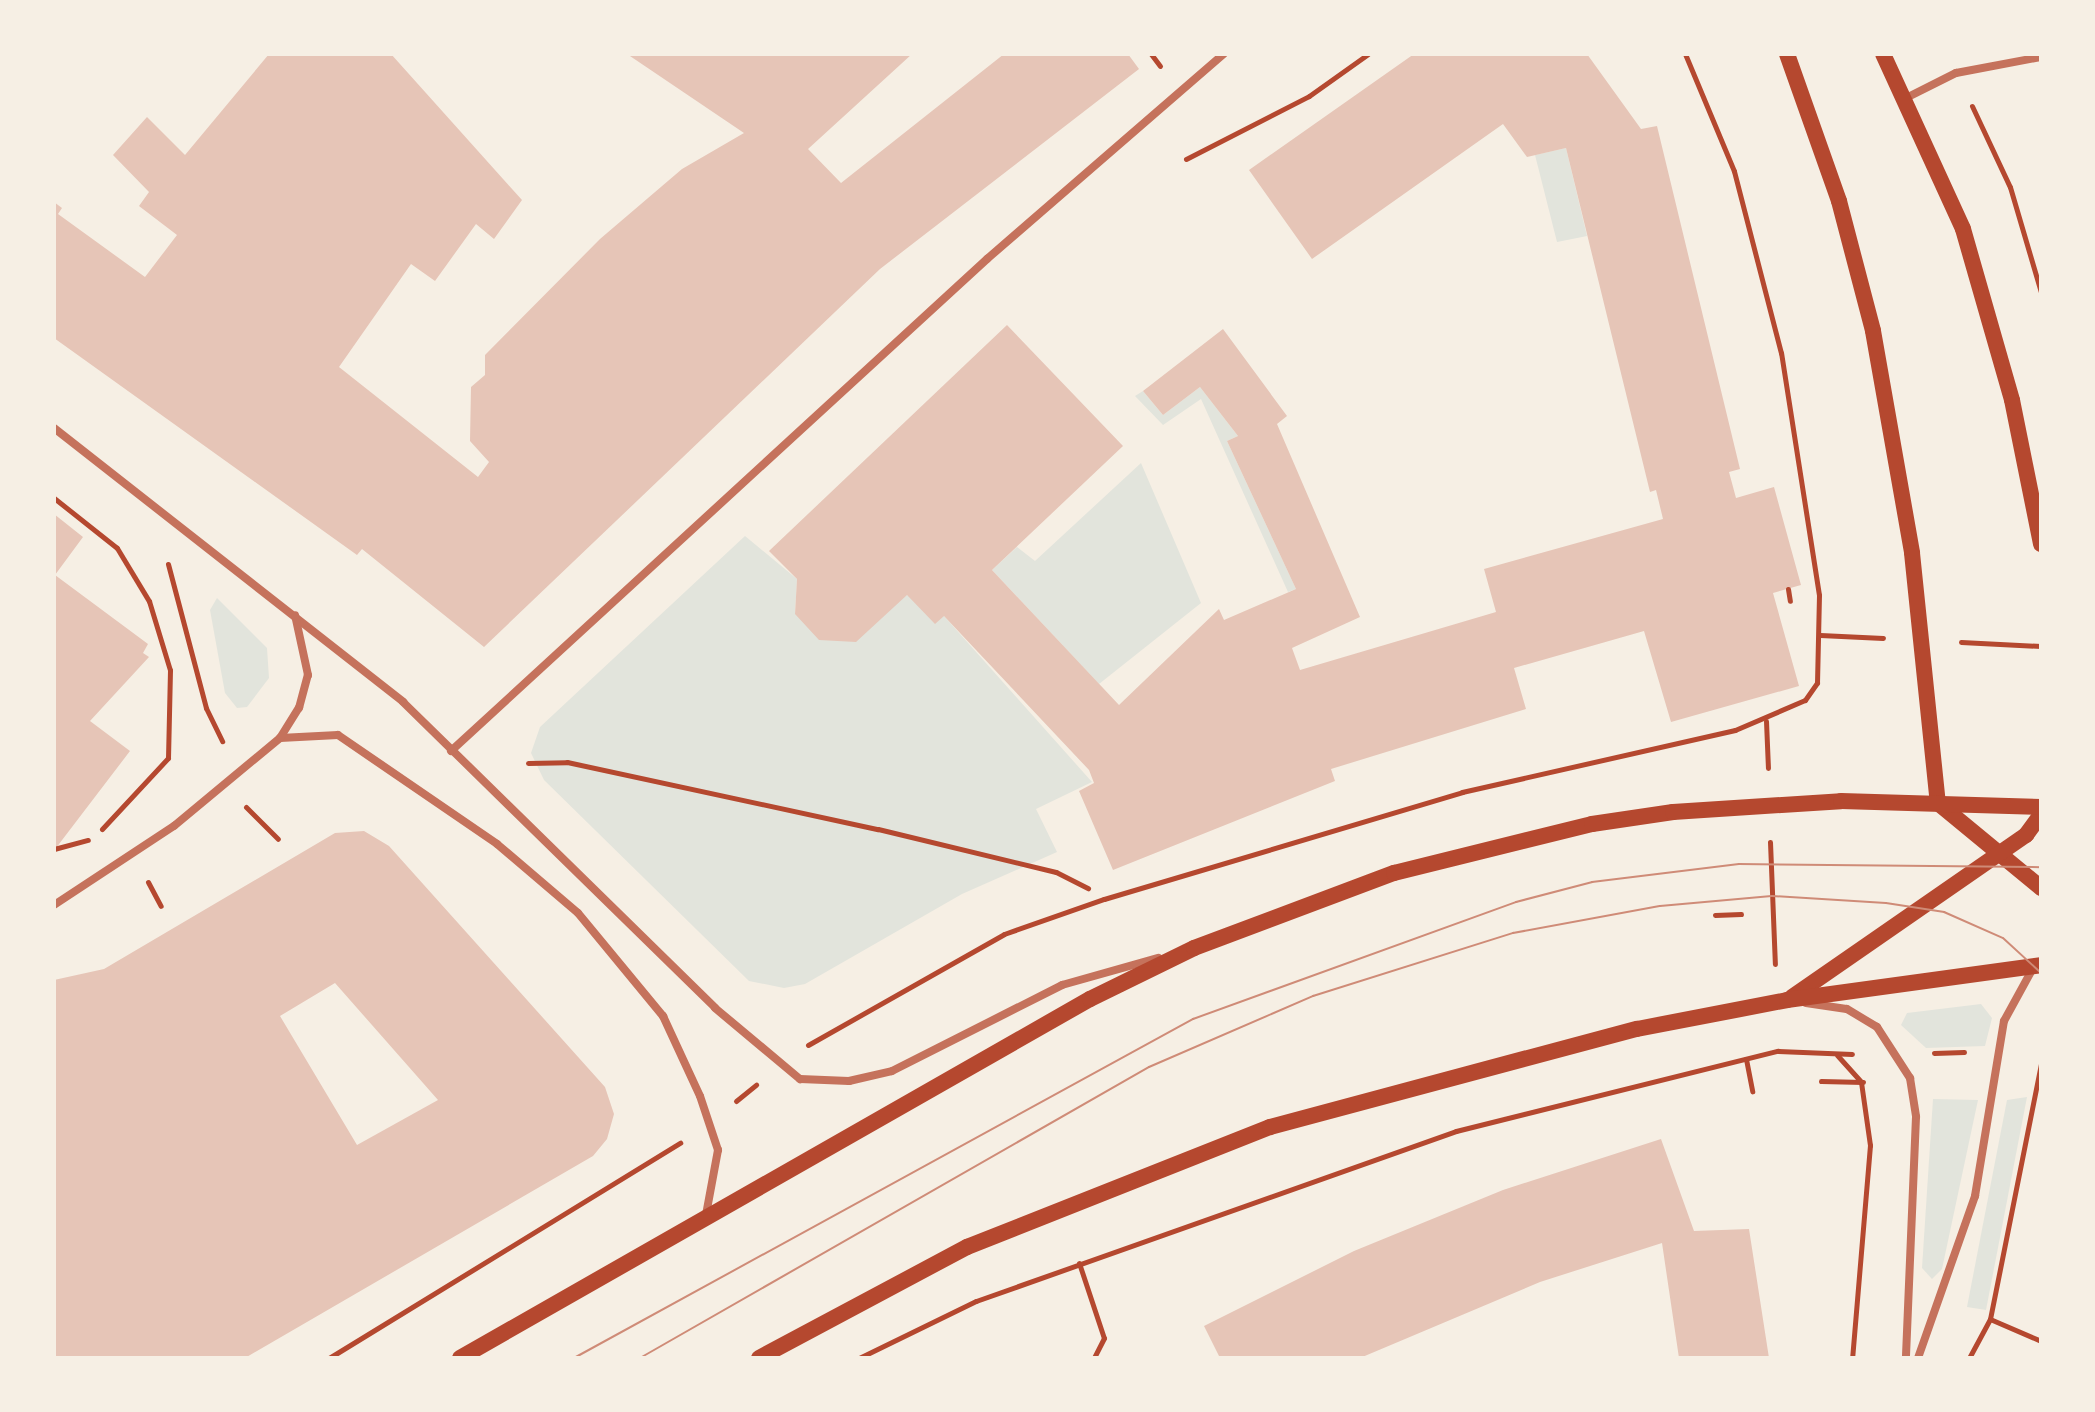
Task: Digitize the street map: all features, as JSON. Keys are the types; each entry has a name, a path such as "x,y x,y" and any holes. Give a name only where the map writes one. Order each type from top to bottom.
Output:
{"main road":[{"path":"1787,54 1839,201 1873,331 1912,553 1938,803 2041,888"},
{"path":"1883,54 1906,98 1968,244 2012,400 2041,544"},
{"path":"460,1358 990,1054 1194,948 1394,873 1527,838 1673,812 1769,805 1938,803 2041,807"},
{"path":"1782,1001 1998,855 2041,814"},
{"path":"759,1358 967,1247 1241,1137 1450,1074 1782,1001 2038,966"}],"street":[{"path":"451,751 987,259 1224,54"},
{"path":"1906,98 1956,73 2041,57"},
{"path":"54,428 295,614 451,751 778,1067 800,1079 849,1081 892,1071 1062,985 1194,948"},
{"path":"54,905 153,842 280,738 299,708 308,675 295,614"},
{"path":"280,738 338,735 417,785 578,913 663,1016 710,1122 717,1183 705,1218"},
{"path":"1918,1358 1975,1196 1998,1052 2011,996 2038,966"},
{"path":"1782,1001 1847,1009 1900,1053 1916,1117 1906,1358"}],"path":[{"path":"1151,54 1160,66"},
{"path":"1186,159 1309,96 1368,54"},
{"path":"778,1067 1004,934 1104,899 1462,792 1766,721 1805,700 1817,683 1820,635 1806,487 1781,353 1734,171 1685,54"},
{"path":"1956,73 2010,187 2041,292"},
{"path":"54,498 117,548 149,601 170,670 168,758 94,838 54,849"},
{"path":"154,504 206,708 244,766"},
{"path":"1788,589 1790,601"},
{"path":"1766,721 1782,1001 1778,1051"},
{"path":"528,763 567,762 878,829 1056,872 1088,888"},
{"path":"245,806 278,839"},
{"path":"145,877 161,906"},
{"path":"1715,915 1741,914"},
{"path":"859,1358 1079,1263 1456,1131 1778,1051 1836,1055 1998,1052"},
{"path":"1836,1055 1861,1082 1870,1145 1852,1358"},
{"path":"1746,1059 1752,1091"},
{"path":"1969,1358 1990,1319 2041,1063"},
{"path":"1821,1081 1875,1081"},
{"path":"329,1358 710,1122"},
{"path":"1079,1263 1104,1338 1094,1358"},
{"path":"1990,1319 2041,1341"}],"shaded area":[{"path":"1566,148 1587,236 1557,242 1535,155"},
{"path":"1200,387 1238,436 1227,441 1296,589 1288,592 1201,399 1163,425 1135,396 1143,391 1163,415"},
{"path":"1141,463 1201,603 1099,684 992,570 1017,547 1035,561"},
{"path":"745,536 797,579 795,614 907,595 944,616 1092,782 1036,809 1057,852 962,894 805,984 784,988 749,981 544,780 531,753 540,727"},
{"path":"217,598 267,648 269,678 247,707 237,708 225,693 210,610"},
{"path":"1981,1004 1992,1018 1985,1046 1926,1048 1901,1025 1907,1013"},
{"path":"2027,1097 1986,1310 1967,1307 2007,1100"},
{"path":"1933,1099 1978,1100 1942,1269 1932,1279 1922,1268"}],"building":[{"path":"269,54 391,54 522,200 494,239 476,224 435,281 411,264 339,367 478,477 489,462 470,441 471,387 485,375 485,355 600,239 682,169 744,133 627,54 912,54 808,149 841,183 1004,54 1128,54 1139,69 880,269 484,647 362,549 357,555 54,338 54,202 62,208 58,214 145,277 177,235 139,206 149,192 113,155 147,117 185,155"},
{"path":"1414,54 1587,54 1641,129 1657,126 1740,469 1729,472 1736,498 1774,487 1801,585 1773,593 1799,686 1671,722 1644,631 1514,668 1526,709 1331,769 1335,781 1113,870 1079,791 1094,783 1089,770 944,616 935,624 907,595 856,642 819,640 795,614 797,579 769,551 1007,325 1123,446 992,570 1119,705 1219,609 1224,620 1296,589 1227,441 1238,436 1200,387 1163,415 1143,391 1223,329 1287,416 1277,424 1360,617 1292,648 1300,670 1496,612 1484,569 1663,519 1656,490 1650,492 1566,148 1527,157 1503,124 1312,259 1249,170"},
{"path":"54,514 83,537 55,575 148,644 143,653 149,657 90,721 130,751 56,848"},
{"path":"364,831 389,846 605,1087 614,1114 607,1139 593,1156 245,1358 54,1358 54,980 104,969 335,833","holes":["335,983 438,1100 357,1145 280,1016"]},
{"path":"1661,1139 1694,1231 1749,1229 1769,1358 1679,1358 1662,1243 1540,1282 1360,1358 1220,1358 1204,1326 1354,1251 1503,1190"}],"tram line":[{"path":"574,1358 1193,1019 1516,902 1592,882 1739,864 2041,867"},
{"path":"640,1358 1149,1067 1313,996 1513,933 1660,906 1772,896 1886,903 1944,912 2003,938 2041,973"}]}
